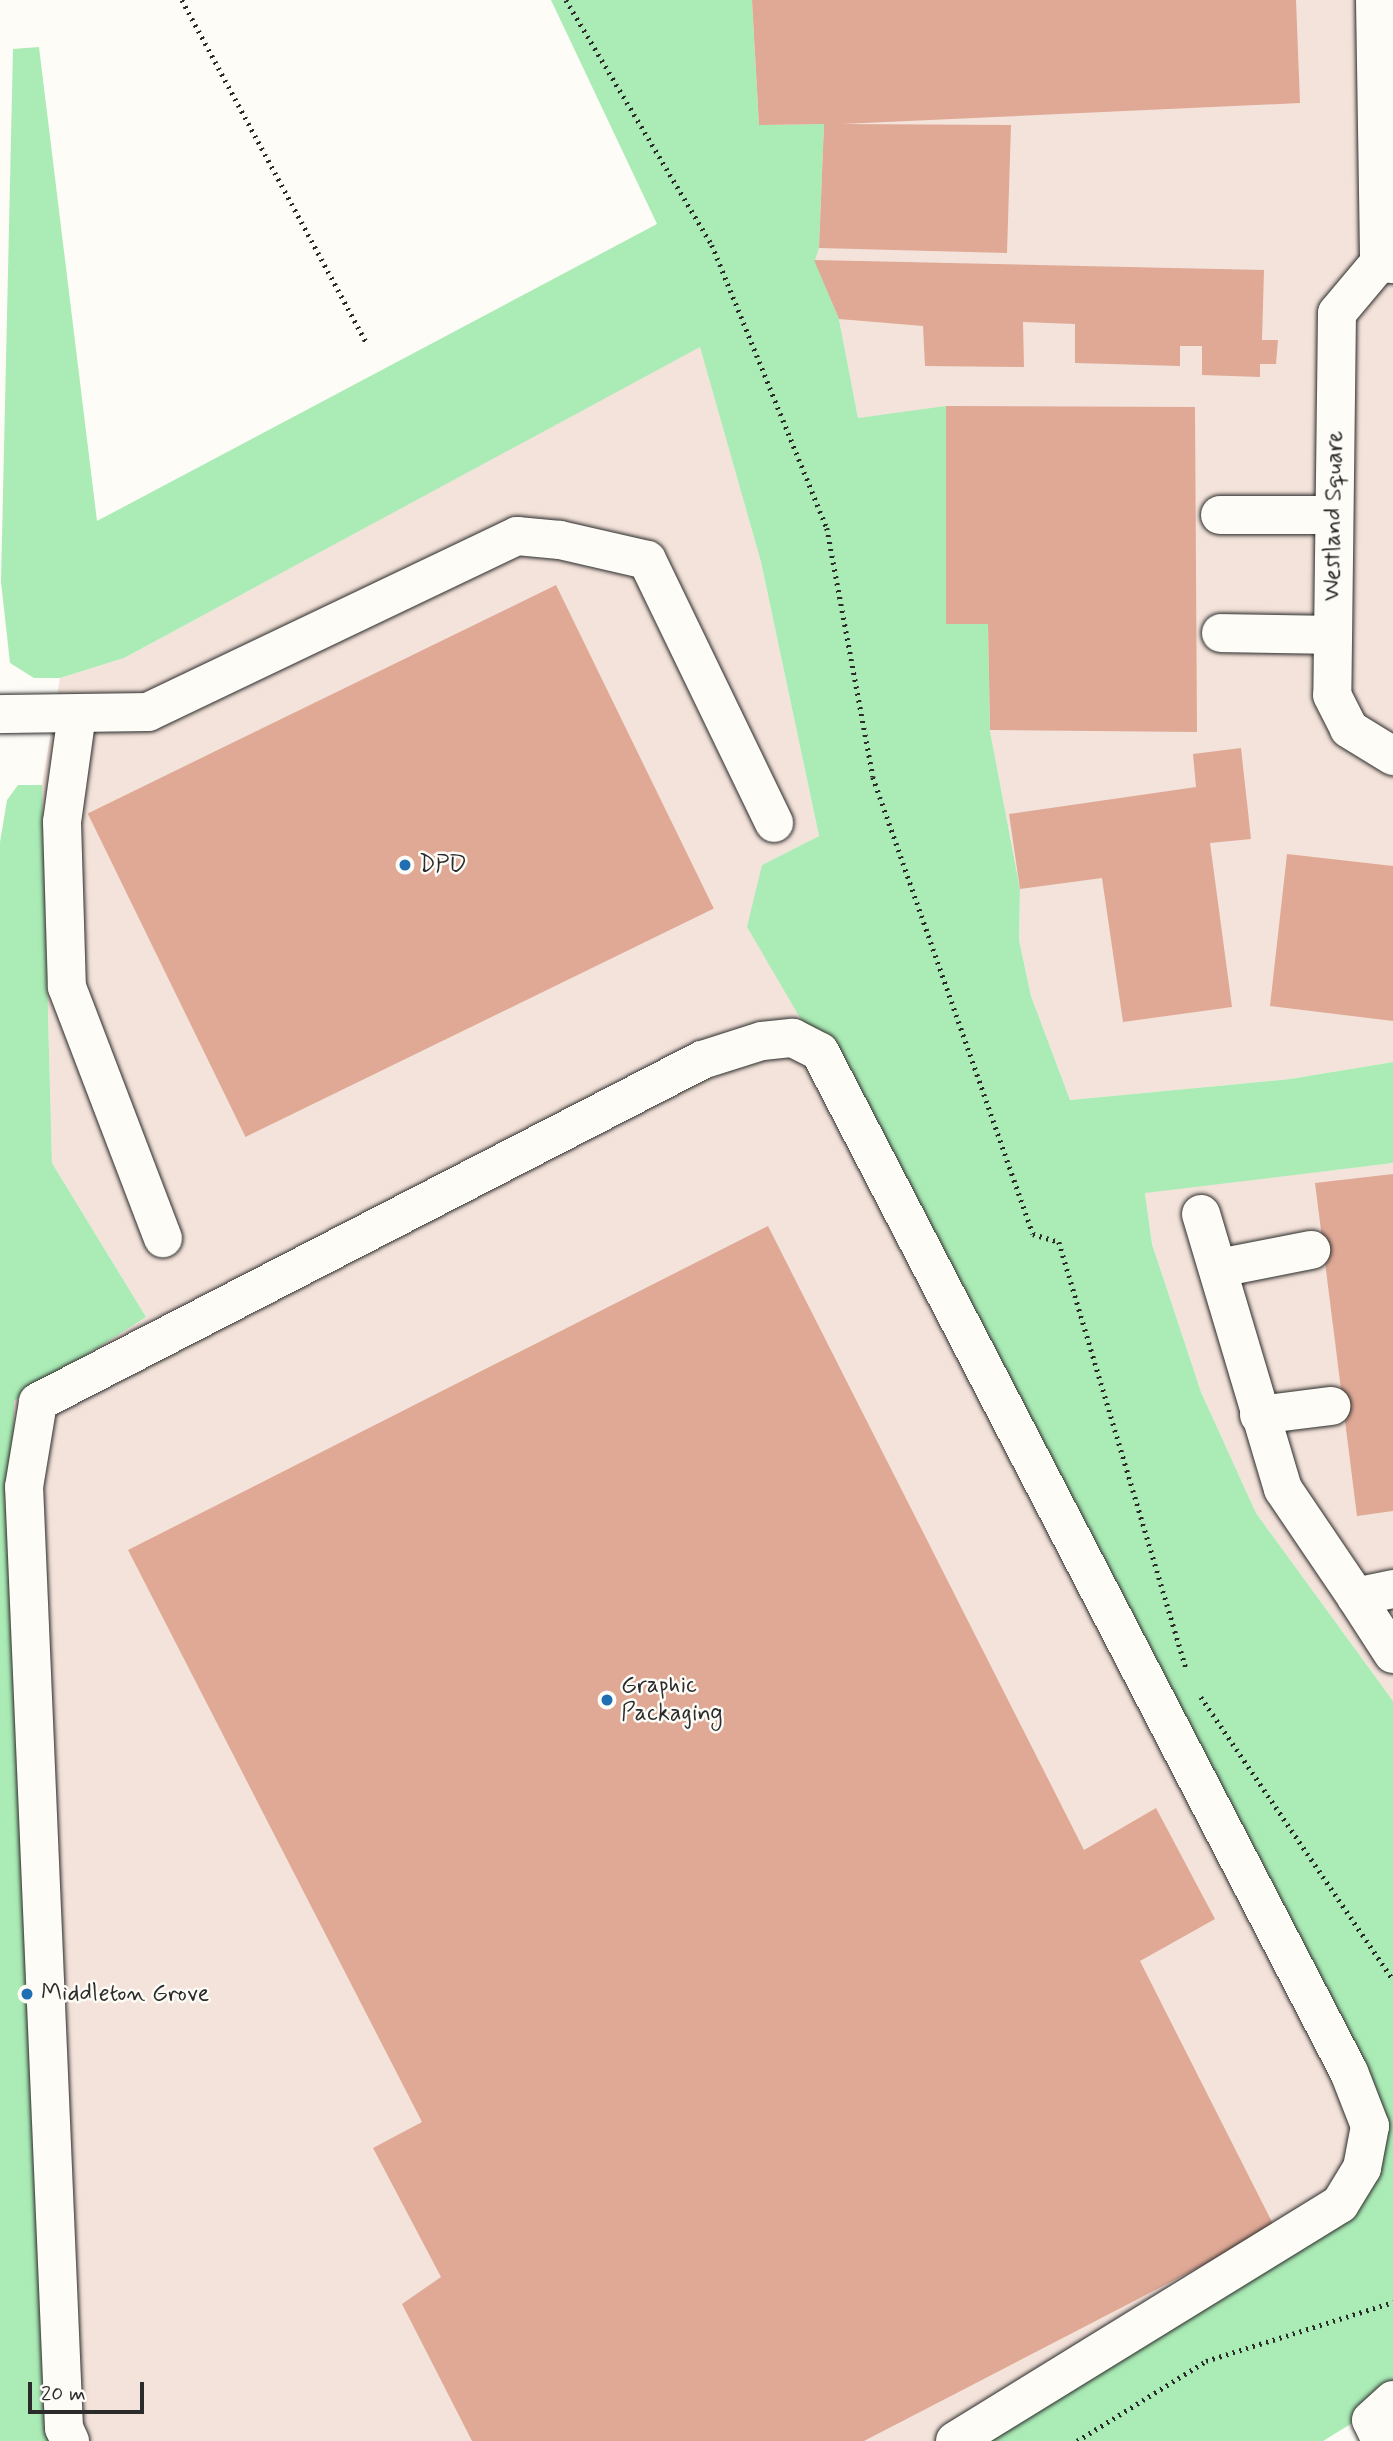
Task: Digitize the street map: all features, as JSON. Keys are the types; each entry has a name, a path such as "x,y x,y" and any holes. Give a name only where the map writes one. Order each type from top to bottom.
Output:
{"street":[{"name":"Westland Square","path":"1375,0 1386,264 1337,313 1332,695 1349,729 1393,756"},
{"path":"1220,515 1334,515"},
{"path":"0,714 148,712 517,536 560,540 647,561 774,823"},
{"path":"1221,633 1333,635"},
{"path":"77,714 62,822 67,987 163,1238"},
{"path":"71,2441 64,2428 24,1487 38,1402 702,1060 762,1041 793,1038 820,1052 1349,2072 1370,2126 1362,2168 1340,2204 955,2441"},
{"path":"1201,1214 1283,1489 1393,1654"},
{"path":"1219,1268 1311,1250"},
{"path":"1259,1415 1331,1406"},
{"path":"1356,1597 1393,1589"},
{"path":"1381,2441 1371,2420 1393,2400"}],"path":[{"path":"182,0 367,343"},
{"path":"566,0 712,245 827,528 873,777 1033,1234 1059,1242 1190,1679"},
{"path":"1197,1691 1393,1980"},
{"path":"1077,2441 1206,2361 1393,2302"}],"shaded area":[{"path":"752,0 1393,0 1393,1062 1290,1079 1070,1100 1031,996 1019,940 1020,889 990,731 988,624 946,624 946,407 858,418 839,319 814,260 819,247 824,125 759,125"},
{"path":"700,346 761,562 819,836 762,865 820,1052 1349,2072 1362,2168 955,2441 50,2441 15,1663 14,1401 146,1317 52,1163 42,785 60,678 124,658"},
{"path":"1393,1163 1393,1701 1256,1513 1201,1392 1152,1244 1145,1192"}],"green space":[{"path":"551,0 752,0 759,125 824,124 819,248 815,260 839,319 858,418 946,406 946,624 988,624 990,731 1020,889 1019,940 1031,996 1070,1100 1290,1079 1393,1062 1393,1163 1145,1193 1152,1244 1201,1392 1256,1513 1393,1701 1393,2398 1323,2441 955,2441 1340,2204 1370,2126 820,1052 747,927 762,865 819,836 761,562 700,347 124,658 60,678 34,678 10,663 1,582 13,49 39,47 97,521 657,224"},
{"path":"18,785 42,785 52,1163 146,1317 14,1401 15,1663 50,2441 0,2441 0,842 7,800"}],"building":[{"path":"752,0 1296,0 1300,103 842,124 1011,125 1007,253 819,248 824,124 759,125"},
{"path":"814,260 1264,270 1262,340 1278,340 1276,364 1260,364 1260,377 1202,375 1202,346 1180,346 1180,366 1075,363 1075,324 1023,322 1024,367 925,366 923,326 839,319"},
{"path":"946,406 1195,407 1197,732 990,730 988,624 946,624"},
{"name":"DPD","path":"556,585 714,909 246,1137 88,813"},
{"path":"1241,748 1251,839 1210,843 1232,1007 1123,1022 1102,878 1020,889 1009,814 1196,787 1193,754"},
{"path":"1287,854 1393,866 1393,1021 1270,1006"},
{"path":"1393,1174 1393,1511 1357,1516 1315,1183"},
{"name":"Graphic Packaging","path":"768,1226 1084,1850 1156,1808 1215,1919 1140,1961 1275,2228 864,2441 472,2441 402,2304 441,2277 373,2148 422,2122 128,1550"}],"place":[{"name":"DPD","path":"405,865"},
{"name":"Graphic Packaging","path":"607,1700"},
{"name":"Middleton Grove","path":"27,1994"}]}
